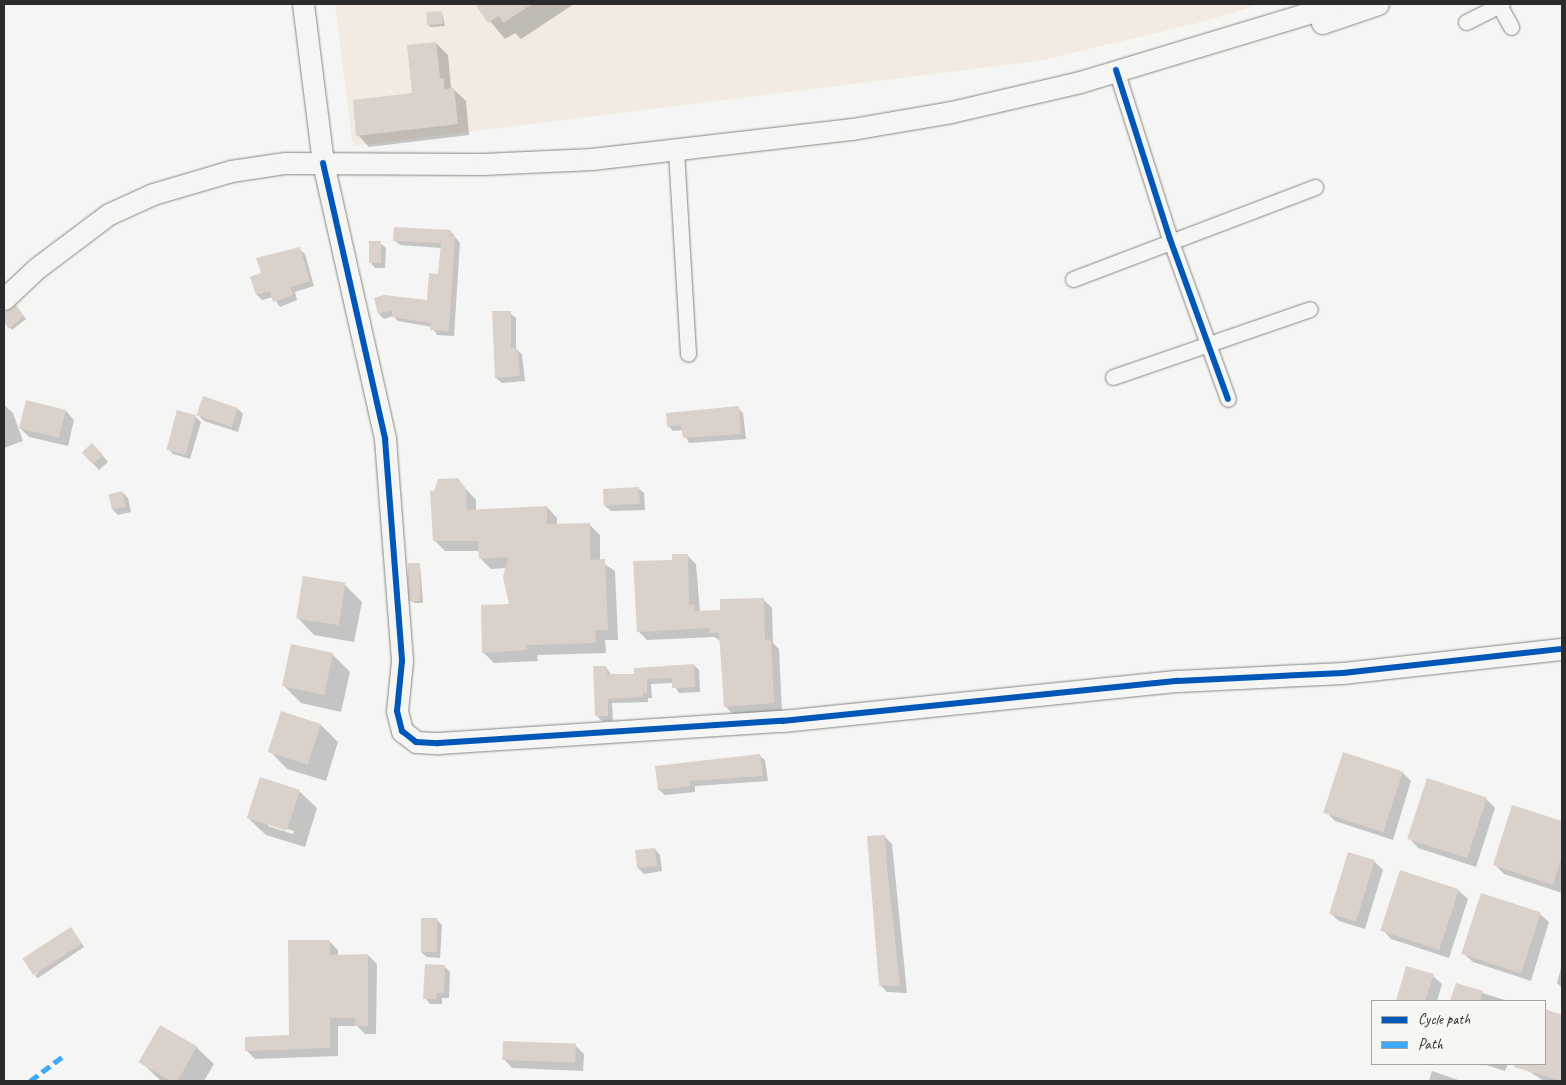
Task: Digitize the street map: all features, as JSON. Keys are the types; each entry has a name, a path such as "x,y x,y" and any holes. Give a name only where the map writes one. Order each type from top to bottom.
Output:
{"main road":[{"path":"303,4 323,163 385,439 402,661 397,711 402,731 416,742 438,743 782,721 1178,681 1343,673 1562,648"},
{"path":"1119,76 1338,4"},
{"path":"4,299 13,279 93,223 153,194 231,171 285,163 482,164 676,151 861,128 951,112 1080,82 1119,76 1274,38 1378,4"}],"street":[{"path":"1466,22 1501,4 1511,27"},
{"path":"1119,76 1170,240 1209,342 1228,399"},
{"path":"676,151 688,354"},
{"path":"1073,279 1170,240 1315,187"},
{"path":"1113,377 1310,308"}],"shaded area":[{"path":"335,4 1261,4 1198,23 1038,61 353,146"}],"building":[{"path":"475,4 532,4 503,23 499,16 488,23"},
{"path":"442,11 443,24 427,25 426,12"},
{"path":"436,42 440,78 444,78 444,89 454,88 458,124 356,136 353,100 412,93 407,45"},
{"path":"394,227 451,230 451,236 455,236 449,331 430,330 431,323 392,317 392,310 378,314 374,298 384,295 427,300 429,273 438,274 441,243 393,241"},
{"path":"369,241 381,241 381,263 369,263"},
{"path":"300,247 310,281 290,287 293,295 273,302 270,291 256,295 250,277 261,273 256,258"},
{"path":"16,305 24,316 9,329 4,322 4,312"},
{"path":"492,311 511,311 511,348 517,348 520,376 495,378"},
{"path":"203,396 238,408 231,427 196,415"},
{"path":"26,400 66,410 59,438 19,428"},
{"path":"739,406 741,434 683,438 681,425 667,427 666,413"},
{"path":"177,410 196,415 186,455 166,450"},
{"path":"92,443 103,455 93,464 82,453"},
{"path":"458,478 466,489 467,510 547,506 547,524 590,523 590,560 605,559 608,630 595,630 596,643 527,645 527,650 482,653 481,605 509,604 503,577 508,557 479,559 478,541 433,541 430,491 434,491 438,479"},
{"path":"639,487 640,504 604,506 603,489"},
{"path":"122,491 126,507 112,510 108,494"},
{"path":"672,554 688,554 689,605 694,604 695,611 720,610 720,599 764,598 765,640 771,639 774,703 724,707 719,633 709,633 709,628 637,632 633,561 672,560"},
{"path":"408,563 420,563 420,601 408,601"},
{"path":"303,576 345,583 339,625 296,618"},
{"path":"291,644 333,653 324,695 282,686"},
{"path":"694,664 695,687 672,688 672,678 647,679 647,693 643,693 643,697 608,699 608,716 595,716 593,666 606,666 607,674 634,674 634,668"},
{"path":"281,711 321,724 308,765 268,752"},
{"path":"1343,752 1403,771 1383,832 1323,813"},
{"path":"760,754 763,776 690,781 690,786 658,790 655,766"},
{"path":"260,777 300,790 287,831 247,818"},
{"path":"1427,778 1487,797 1467,858 1407,839"},
{"path":"1512,805 1562,821 1562,855 1553,885 1493,865"},
{"path":"885,835 900,986 879,985 867,836"},
{"path":"655,848 657,866 637,868 635,850"},
{"path":"1348,852 1375,860 1356,921 1329,913"},
{"path":"1400,870 1459,889 1439,950 1380,931"},
{"path":"1481,893 1541,912 1521,973 1461,954"},
{"path":"421,918 437,918 437,952 421,952"},
{"path":"71,927 82,944 33,975 22,959"},
{"path":"288,940 330,940 330,955 368,954 368,1026 355,1026 355,1018 330,1018 330,1048 245,1051 245,1037 289,1035"},
{"path":"425,964 445,965 444,993 437,993 436,999 423,999"},
{"path":"1406,966 1434,974 1425,1000 1396,1000"},
{"path":"1456,983 1483,991 1480,1000 1450,1000"},
{"path":"1546,1009 1562,1015 1562,1081 1514,1067 1514,1065 1546,1065"},
{"path":"160,1025 197,1046 177,1081 171,1081 138,1062"},
{"path":"503,1041 576,1044 575,1063 502,1060"}],"marked path":[{"path":"30,1081 62,1057"}],"cycle path":[{"path":"1116,70 1170,239 1228,399"},
{"path":"323,163 385,439 402,661 397,711 402,731 416,742 438,743 782,721 1178,681 1343,673 1562,649"}]}
